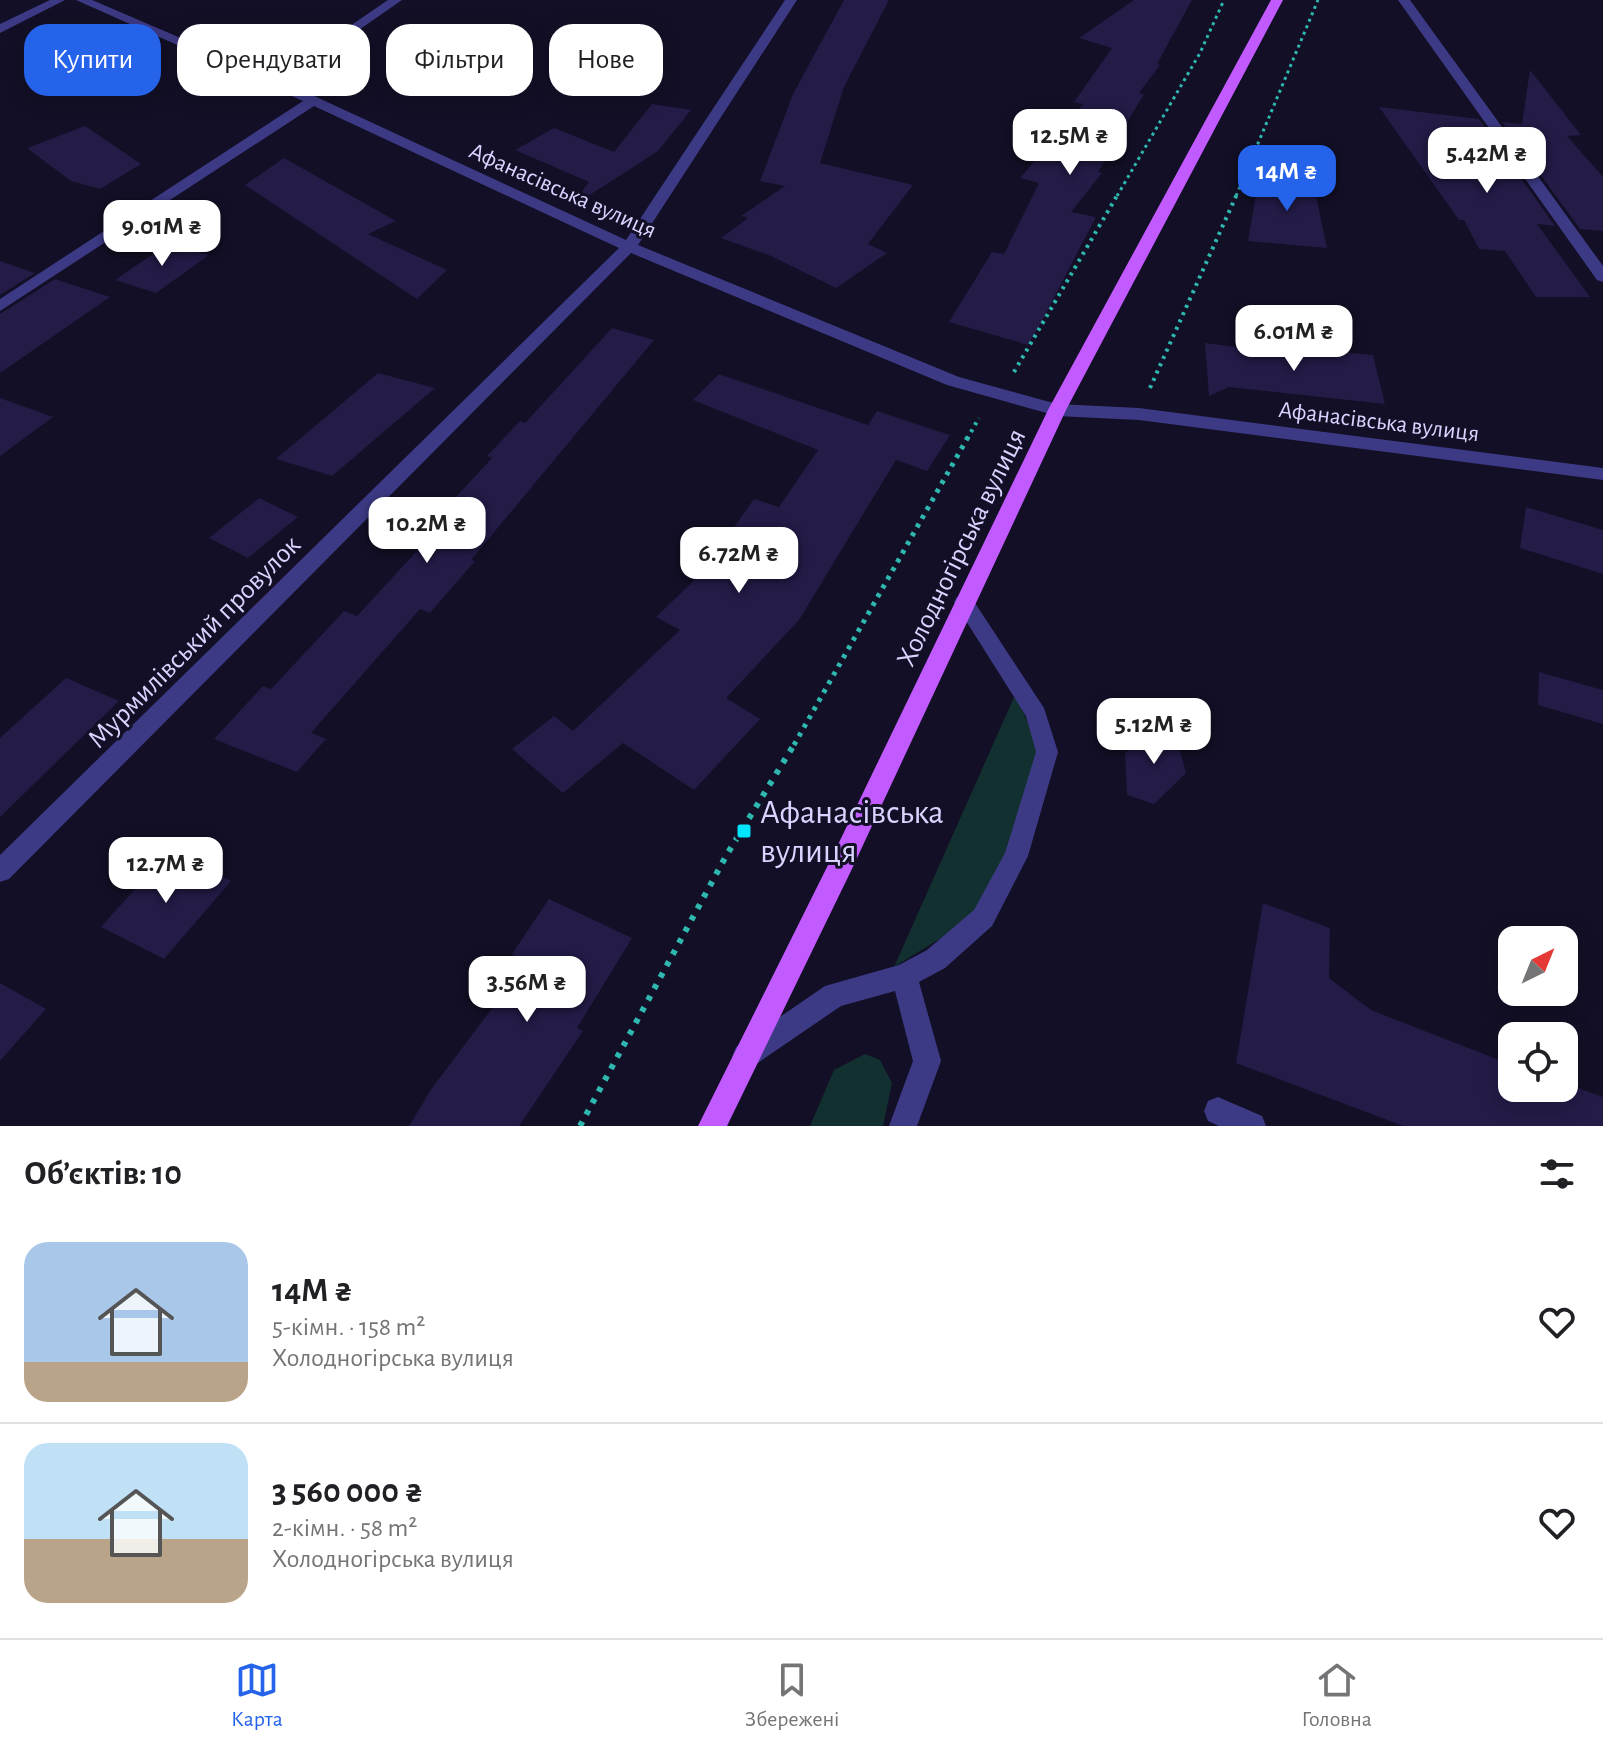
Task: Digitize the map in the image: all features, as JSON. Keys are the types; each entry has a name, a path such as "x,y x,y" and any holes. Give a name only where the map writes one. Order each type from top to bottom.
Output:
{"main road":[{"name":"Холодногірська вулиця","path":"712,1126 841,865 1057,410 1277,0"}],"street":[{"path":"0,29 59,0"},
{"name":"Афанасівська вулиця","path":"82,0 177,41"},
{"path":"361,24 396,0"},
{"name":"Мурмилівський провулок","path":"0,871 629,247 791,0"},
{"path":"1404,0 1603,277"},
{"name":"Афанасівська вулиця","path":"300,96 629,247 953,381 1057,410 1139,414 1603,474"},
{"path":"0,306 311,102"},
{"path":"743,1059 834,995 904,976 936,959 983,918 1016,856 1047,752 1036,714 964,602"},
{"path":"903,1126 927,1061 904,976"},
{"path":"1218,1111 1252,1126"}],"path":[{"path":"1139,414 1249,169 1318,0"},
{"path":"580,1126 726,856 744,831"}],"green space":[{"path":"1015,695 1044,756 985,911 894,967"},
{"path":"865,1054 880,1060 892,1083 883,1126 810,1126 834,1070"}],"building":[{"path":"844,0 889,0 844,87 820,163 913,185 868,244 887,253 836,288 771,256 721,238 748,218 741,216 785,186 760,181 793,94"},
{"path":"1134,0 1192,0 1157,64 1160,65 1139,93 1144,94 1098,172 1102,173 1071,212 1096,217 1028,345 949,322 992,252 1004,254 1039,183 1020,178 1083,104 1074,102 1112,48 1079,38"},
{"path":"1530,70 1581,135 1567,136 1603,177 1603,231 1580,229 1502,122 1522,124"},
{"path":"652,104 691,110 658,151 585,198 581,193 589,182 515,150 554,128 614,152"},
{"path":"1379,107 1479,119 1555,226 1537,224 1590,297 1536,297 1505,251 1479,249 1464,220 1459,220"},
{"path":"85,126 141,164 100,189 71,181 27,148"},
{"path":"284,158 396,221 368,234 447,270 417,299 245,185"},
{"path":"1260,172 1313,181 1327,248 1248,241"},
{"path":"169,243 209,255 156,293 115,280"},
{"path":"0,261 35,273 0,295"},
{"path":"55,279 110,297 0,373 0,314"},
{"path":"612,328 654,340 430,613 420,609 311,733 326,739 297,772 214,739 263,686 271,689 344,611 357,616 451,514 443,511 492,458 487,456 520,421 525,423"},
{"path":"1205,343 1317,357 1316,350 1373,355 1385,404 1229,387 1209,396"},
{"path":"378,373 435,388 332,476 276,459"},
{"path":"719,374 868,425 877,411 950,435 927,471 896,460 799,620 726,698 760,719 694,790 623,743 563,793 512,749 554,716 573,731 680,630 656,617 740,536 730,533 754,499 779,507 818,450 693,400"},
{"path":"0,398 53,417 0,456"},
{"path":"259,498 298,517 248,558 209,538"},
{"path":"1526,507 1603,530 1603,574 1520,548"},
{"path":"1539,672 1603,690 1603,724 1538,705"},
{"path":"66,678 119,701 0,817 0,738"},
{"path":"1153,727 1176,735 1186,773 1154,804 1127,795 1125,753"},
{"path":"169,851 231,881 164,959 101,927"},
{"path":"549,899 632,938 577,1028 583,1031 519,1126 409,1126 432,1088 527,962 512,954"},
{"path":"1263,903 1330,928 1329,978 1371,1010 1498,1060 1498,1102 1578,1102 1578,1088 1603,1097 1603,1126 1403,1126 1236,1063"},
{"path":"0,983 46,1009 0,1061"}],"place":[{"name":"Афанасівська вулиця","path":"744,831"}]}
